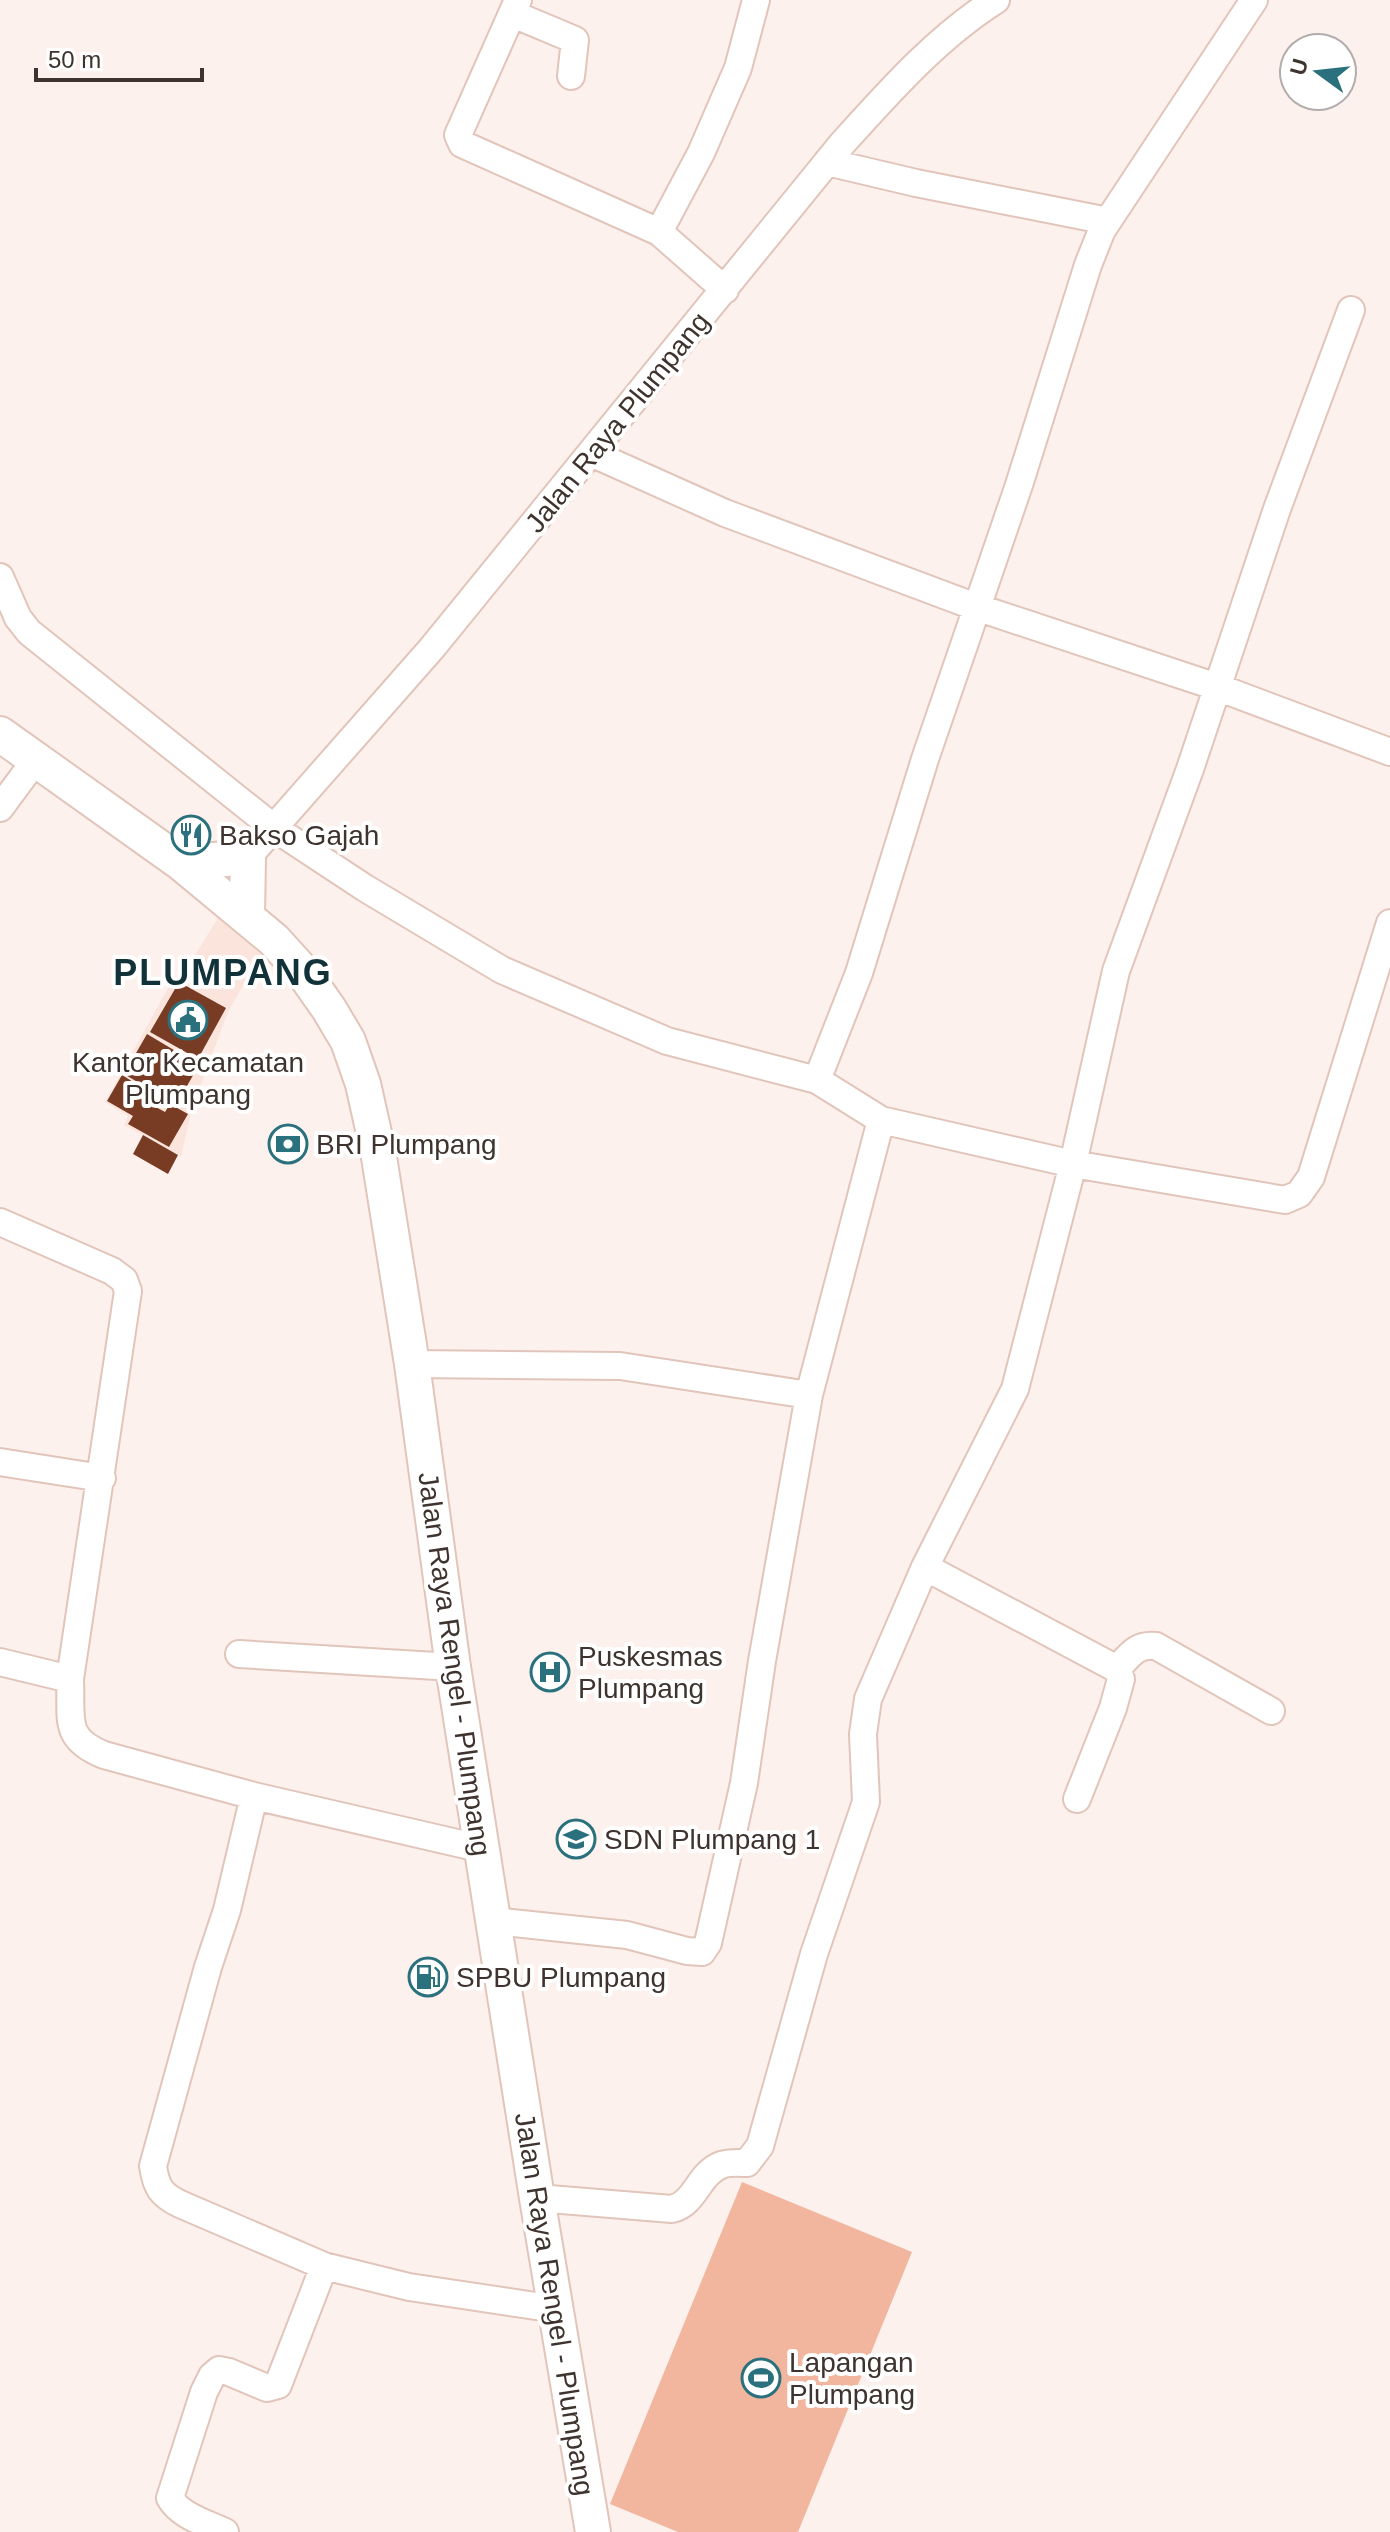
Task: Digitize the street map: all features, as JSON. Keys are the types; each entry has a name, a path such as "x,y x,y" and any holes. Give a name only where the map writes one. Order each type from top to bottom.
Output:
{"main road":[{"name":"Jalan Raya Rengel - Plumpang","path":"0,734 181,863 247,916 303,972 348,1041 363,1084 378,1151 412,1364 453,1667 593,2532"},
{"path":"181,863 248,857 247,916"}],"street":[{"path":"659,232 701,153 738,68 756,0"},
{"name":"Jalan Raya Plumpang","path":"248,857 432,648 827,162 885,96 933,49 996,0"},
{"path":"817,1080 859,973 925,759 1019,485 1088,265 1108,221 1254,0"},
{"path":"571,76 575,40 515,7 458,135 462,144 659,232 725,290"},
{"path":"827,162 1108,221"},
{"path":"537,2198 672,2209 688,2202 715,2168 728,2163 747,2163 760,2146 814,1954 866,1802 863,1734 868,1699 925,1567 1015,1389 1073,1164 1116,971 1277,509 1351,310"},
{"path":"591,453 725,513 976,607 1217,687 1390,752"},
{"path":"0,577 18,618 29,632 274,828 365,888 502,970 667,1041 817,1080 881,1120 1073,1164 1285,1200 1299,1194 1311,1177 1348,1052 1378,1008 1390,923"},
{"path":"0,808 37,758"},
{"path":"494,1921 627,1935 687,1951 702,1952 708,1943 744,1783 762,1661 809,1395 881,1120"},
{"path":"0,1222 112,1271 124,1280 128,1291 70,1679 73,1734 83,1747 254,1796 483,1849"},
{"path":"412,1364 620,1366 809,1395"},
{"path":"0,1462 102,1478"},
{"path":"925,1567 1117,1669 1121,1679 1113,1708 1077,1799"},
{"path":"1117,1669 1136,1648 1156,1646 1271,1711"},
{"path":"239,1654 453,1667"},
{"path":"0,1662 70,1679"},
{"path":"254,1796 227,1910 208,1967 153,2166 156,2185 165,2197 324,2266 409,2287 556,2309"},
{"path":"225,2532 184,2512 170,2498 204,2392 212,2376 219,2370 267,2388 278,2385 324,2266"}],"shaded area":[{"path":"218,918 261,954 228,1012 192,1109 181,1156 124,1125 128,1116 105,1102 173,979 185,971"},
{"name":"Lapangan Plumpang","path":"742,2182 912,2252 798,2532 678,2532 610,2504"}],"building":[{"name":"Kantor Kecamatan Plumpang","path":"179,982 226,1008 198,1059 150,1032"},
{"path":"147,1034 199,1065 176,1105 124,1074"},
{"path":"122,1075 146,1090 141,1099 165,1112 170,1104 188,1114 169,1147 128,1124 133,1116 107,1101"},
{"path":"143,1135 178,1155 168,1174 133,1154"}],"place":[{"name":"Bakso Gajah","path":"191,835"},
{"name":"Kantor Kecamatan Plumpang","path":"188,1020"},
{"name":"BRI Plumpang","path":"288,1144"},
{"name":"Puskesmas Plumpang","path":"550,1672"},
{"name":"SDN Plumpang 1","path":"576,1839"},
{"name":"SPBU Plumpang","path":"428,1977"},
{"name":"Lapangan Plumpang","path":"761,2378"}],"district":[{"name":"PLUMPANG","path":"223,972"}]}
